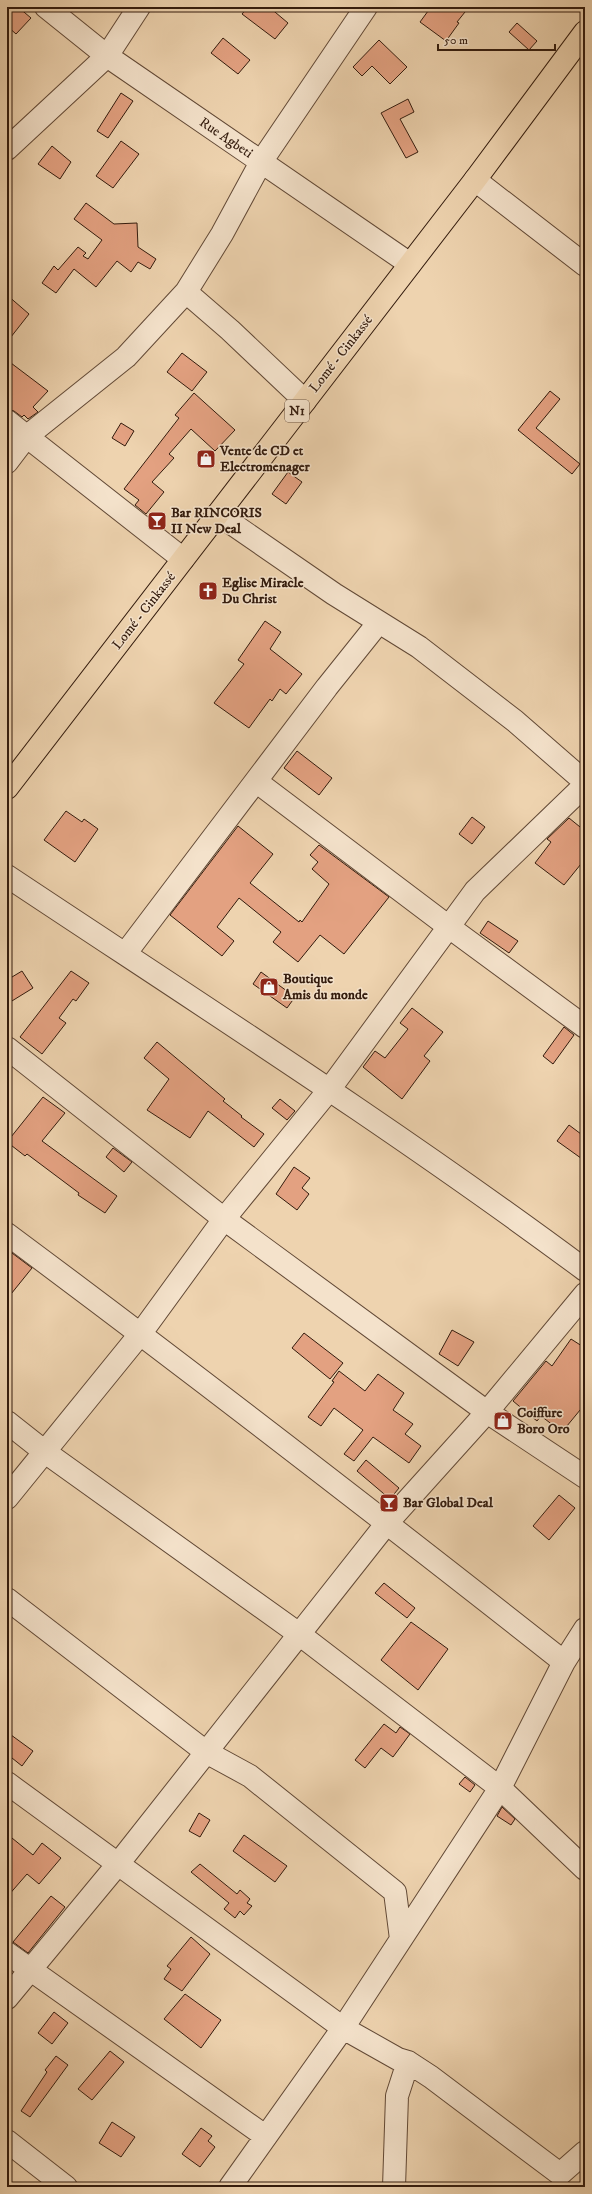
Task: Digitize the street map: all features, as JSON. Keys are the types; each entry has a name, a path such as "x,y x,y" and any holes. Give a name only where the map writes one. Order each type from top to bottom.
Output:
{"highway":[{"name":"Lomé - Cinkassé","path":"7,788 475,180 585,32"}],"street":[{"name":"Rue Agbeti","path":"46,7 107,56 410,264"},
{"path":"7,149 107,56 139,7"},
{"path":"7,462 26,437 126,356 186,292 222,234 261,162 366,7"},
{"path":"475,180 585,265"},
{"path":"186,292 230,330 305,401"},
{"path":"7,421 183,559"},
{"path":"7,1498 140,1333 224,1220 329,1090 475,891 585,783 515,721 419,647 334,594 218,514"},
{"path":"125,954 379,622"},
{"path":"257,782 449,927 585,1027"},
{"path":"7,876 329,1090 517,1220 585,1270"},
{"path":"7,1048 224,1220 487,1412 585,1477"},
{"path":"7,1234 140,1333 564,1662"},
{"path":"7,1998 118,1864 386,1523 487,1412 585,1294"},
{"path":"7,1422 45,1452 299,1634 500,1788 585,1869"},
{"path":"7,1599 206,1752 250,1776 395,1892 433,1889"},
{"path":"230,2187 343,2028 500,1788 564,1662 585,1629"},
{"path":"7,1783 343,2028 398,2059 408,2062 560,2174 585,2152"},
{"path":"395,1892 401,1939"},
{"path":"7,1953 30,1971 265,2136"},
{"path":"394,2187 397,2096 408,2062"},
{"path":"7,2141 66,2187"}],"building":[{"path":"7,7 18,7 31,18 16,34 7,26"},
{"path":"248,7 269,7 288,23 275,39 242,14"},
{"path":"431,7 469,7 457,22 459,23 446,41 420,22"},
{"path":"517,23 537,41 529,50 509,32"},
{"path":"223,38 250,60 238,74 211,53"},
{"path":"379,40 407,67 390,84 372,66 362,76 353,67"},
{"path":"121,93 133,101 108,138 97,131"},
{"path":"408,99 414,112 400,119 418,152 406,158 381,113"},
{"path":"121,141 139,154 113,188 96,176"},
{"path":"52,146 71,162 60,179 38,164"},
{"path":"86,203 114,224 137,223 138,247 156,259 150,269 138,262 131,272 117,261 96,287 74,269 56,293 42,283 54,266 58,270 78,247 86,253 83,256 88,259 102,240 74,219"},
{"path":"7,295 29,314 7,342"},
{"path":"182,353 207,372 192,391 167,372"},
{"path":"7,360 48,391 33,407 38,412 28,419 24,415 22,417 14,411 7,409"},
{"path":"550,391 560,399 536,428 580,464 572,474 518,430"},
{"path":"194,393 235,430 215,451 191,429 169,454 174,458 152,482 164,492 146,514 135,505 139,500 124,489 179,418 175,415"},
{"path":"121,423 134,431 125,446 112,438"},
{"path":"288,472 302,482 286,504 272,494"},
{"path":"265,621 281,632 270,649 302,674 286,694 280,689 272,701 270,699 249,728 214,703 244,664 238,660"},
{"path":"297,751 332,778 319,795 284,768"},
{"path":"66,811 82,822 84,819 98,829 75,862 44,840"},
{"path":"472,817 485,827 472,844 459,834"},
{"path":"569,818 585,831 585,859 564,885 535,863 551,842 547,839"},
{"path":"238,826 273,854 250,883 299,922 300,920 302,922 329,884 312,869 318,862 310,855 319,845 389,897 344,954 320,935 298,962 273,942 281,932 239,898 217,927 234,941 222,956 170,915"},
{"path":"488,921 518,941 509,953 480,933"},
{"path":"22,971 33,988 7,1004 7,980"},
{"path":"71,971 89,983 76,1001 73,999 59,1018 66,1023 42,1054 20,1037"},
{"path":"261,972 295,997 287,1008 253,984"},
{"path":"412,1008 443,1032 424,1056 430,1061 402,1099 363,1067 375,1051 385,1058 408,1029 400,1023"},
{"path":"564,1027 574,1035 553,1064 543,1056"},
{"path":"157,1042 225,1099 223,1101 242,1116 241,1117 264,1134 254,1147 208,1111 190,1138 147,1110 169,1079 144,1058"},
{"path":"43,1097 65,1113 42,1141 117,1196 105,1213 78,1195 79,1193 27,1154 25,1156 7,1142"},
{"path":"280,1099 295,1111 287,1120 272,1108"},
{"path":"569,1125 585,1137 585,1161 557,1141"},
{"path":"113,1148 132,1162 124,1172 106,1157"},
{"path":"294,1167 310,1178 302,1188 309,1194 297,1210 276,1194"},
{"path":"12,1253 32,1268 7,1299 7,1259"},
{"path":"452,1330 474,1342 458,1366 439,1354"},
{"path":"304,1333 343,1363 330,1379 292,1348"},
{"path":"571,1339 585,1348 585,1404 562,1432 541,1416 537,1421 513,1401 546,1361 552,1366"},
{"path":"339,1371 365,1391 378,1374 404,1393 393,1410 413,1424 405,1434 421,1446 409,1463 373,1437 354,1461 344,1454 363,1430 334,1408 321,1426 308,1417 334,1382 332,1381"},
{"path":"366,1460 399,1488 390,1499 357,1471"},
{"path":"559,1495 575,1508 549,1540 533,1526"},
{"path":"384,1583 415,1608 407,1618 375,1593"},
{"path":"411,1622 448,1649 418,1690 381,1660"},
{"path":"384,1724 396,1733 400,1727 410,1734 393,1757 381,1748 365,1768 355,1760"},
{"path":"7,1732 33,1751 22,1766 7,1754"},
{"path":"465,1777 475,1785 470,1792 459,1784"},
{"path":"502,1807 515,1819 511,1825 497,1816"},
{"path":"199,1813 210,1820 200,1837 189,1831"},
{"path":"7,1834 33,1855 42,1843 61,1858 39,1884 27,1874 7,1897"},
{"path":"244,1835 287,1866 275,1882 233,1851"},
{"path":"200,1864 237,1894 240,1890 250,1899 247,1903 252,1906 244,1915 240,1911 235,1918 224,1909 229,1903 191,1872"},
{"path":"51,1896 65,1907 28,1953 13,1942"},
{"path":"191,1937 210,1954 182,1991 164,1979 171,1969 167,1966"},
{"path":"185,1994 221,2020 201,2048 164,2019"},
{"path":"54,2012 68,2023 52,2044 38,2033"},
{"path":"110,2051 124,2062 92,2100 78,2089"},
{"path":"56,2056 68,2065 30,2117 21,2111 47,2072 45,2070"},
{"path":"112,2122 135,2137 121,2157 99,2143"},
{"path":"201,2128 212,2136 208,2141 215,2147 200,2167 182,2154"}],"place":[{"name":"Vente de CD et Electromenager","path":"206,459"},
{"name":"Bar RINCORIS II New Deal","path":"157,521"},
{"name":"Eglise Miracle Du Christ","path":"208,591"},
{"name":"Boutique Amis du monde","path":"269,987"},
{"name":"Coiffure Boro Oro","path":"503,1421"},
{"name":"Bar Global Deal","path":"389,1503"}]}
